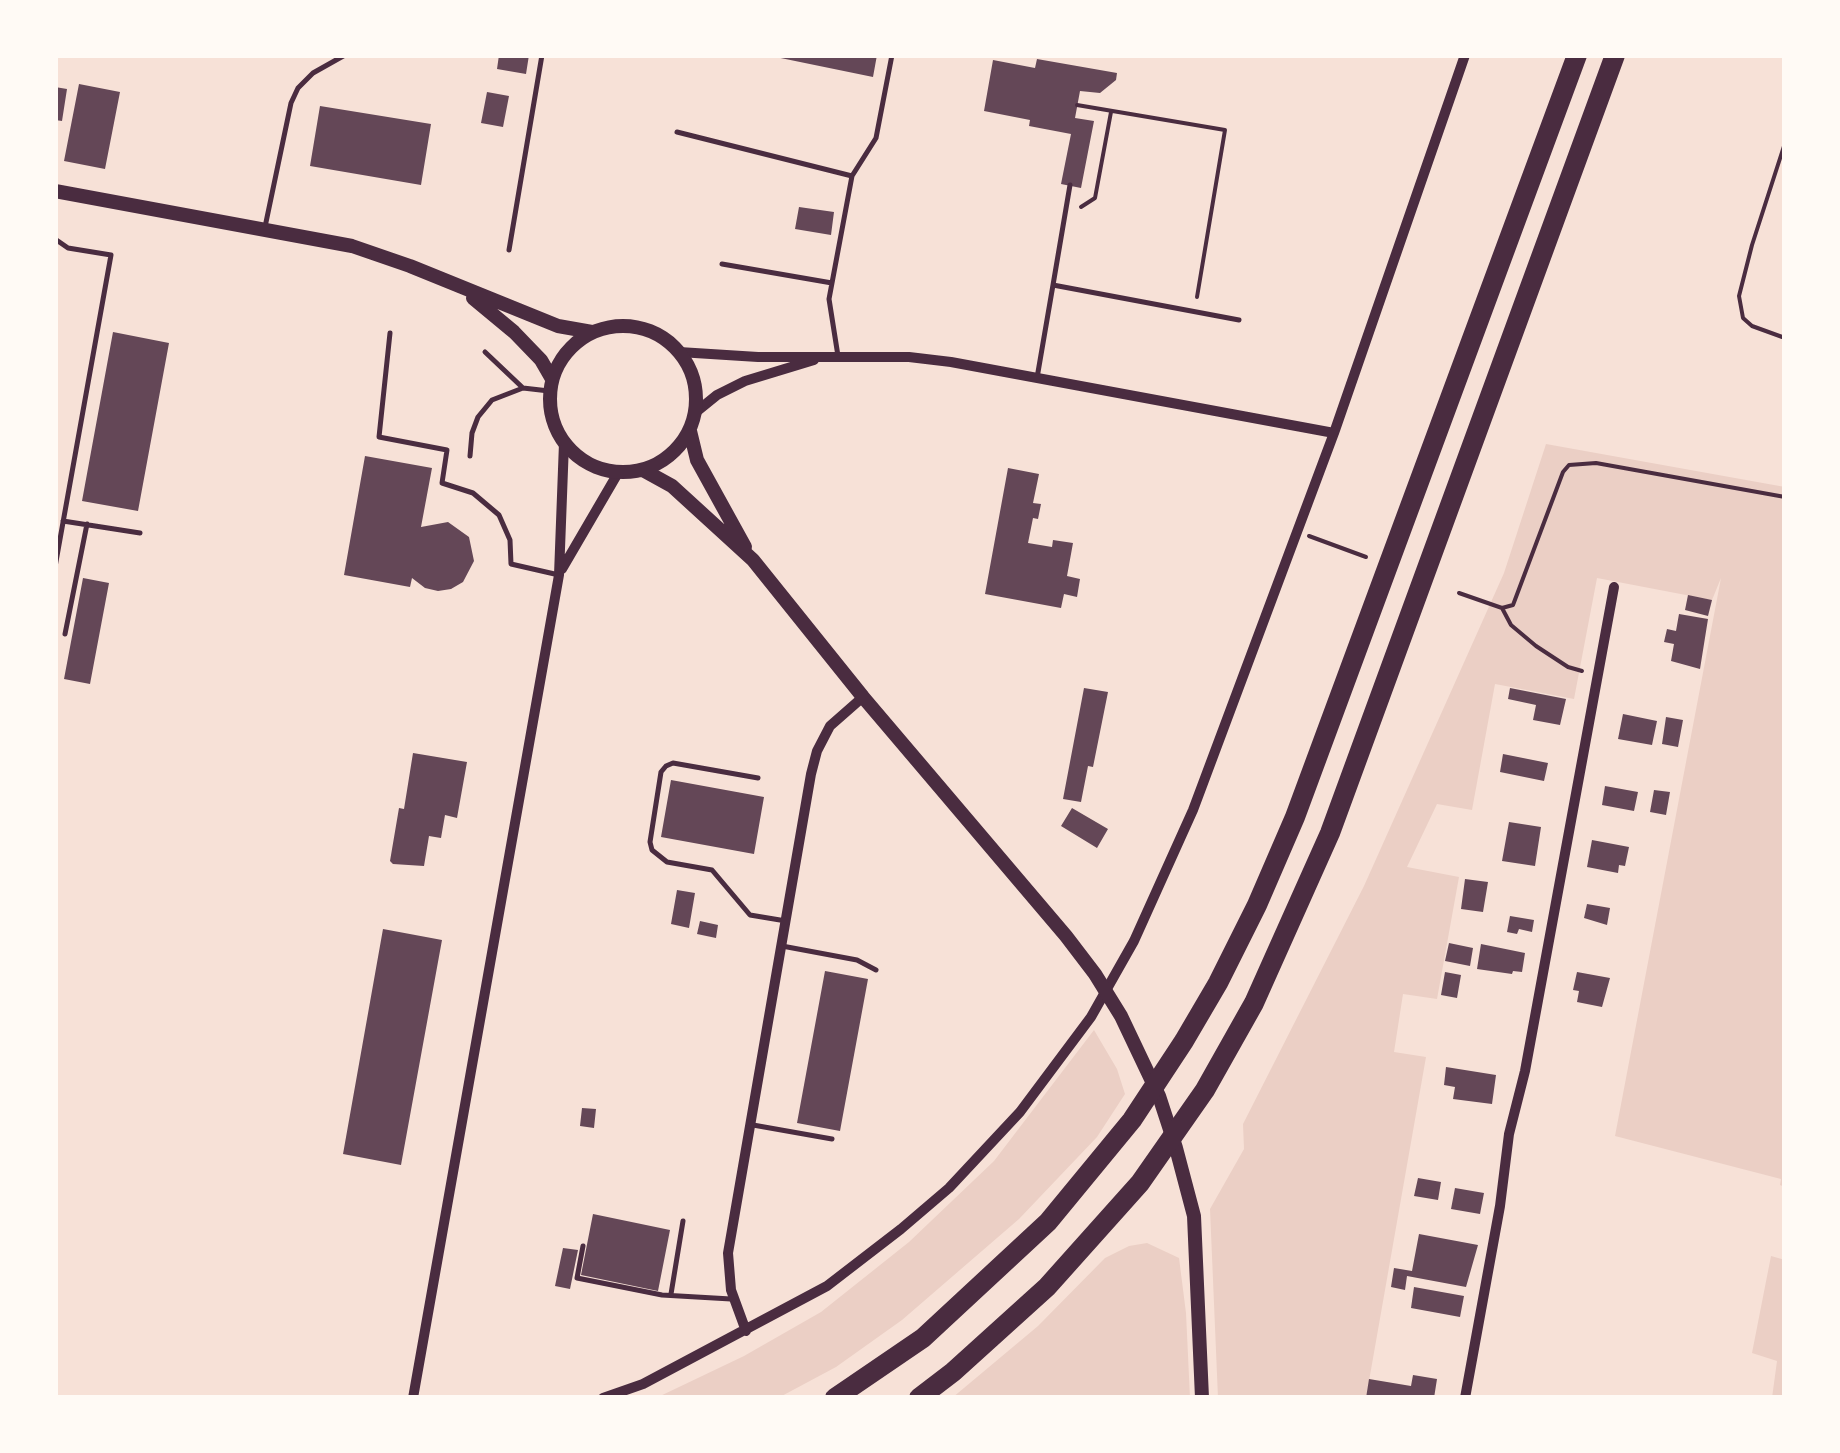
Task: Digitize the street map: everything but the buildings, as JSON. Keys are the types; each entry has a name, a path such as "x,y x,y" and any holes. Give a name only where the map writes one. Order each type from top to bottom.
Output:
{"highway":[{"path":"835,1398 923,1338 1048,1222 1132,1120 1218,983 1294,817 1577,55"},
{"path":"919,1398 967,1360 1047,1286 1140,1183 1205,1090 1254,1003 1330,834 1615,55"}],"street":[{"path":"603,1398 643,1384 827,1286 948,1188 1020,1112 1091,1017 1134,941 1186,827 1334,433 1464,55"},
{"path":"55,190 352,246 558,326 592,332"},
{"path":"457,286 514,332 541,360 551,385"},
{"path":"413,1398 559,574 564,444 550,410 551,385 567,352 592,332 610,326 648,330 680,352 696,390 696,412 690,431 662,462 643,470 618,472 597,468 564,444"},
{"path":"680,352 909,356 1334,433"},
{"path":"696,412 745,381 824,357"},
{"path":"690,431 698,460 753,560"},
{"path":"643,470 672,486 753,560 1095,974 1140,1054 1176,1148 1194,1216 1202,1398"},
{"path":"559,574 618,472"},
{"path":"1465,1398 1509,1134 1614,587"},
{"path":"746,1331 734,1300 728,1253 817,751 830,726 864,697"}],"lane":[{"path":"264,230 291,102 313,73 345,55"},
{"path":"509,250 542,55"},
{"path":"838,356 830,299 832,282 852,176 876,138 892,55"},
{"path":"677,132 852,176"},
{"path":"1037,378 1070,186"},
{"path":"55,239 68,248 111,255 55,567"},
{"path":"722,264 832,282"},
{"path":"1053,286 1239,320"},
{"path":"390,332 379,437 447,450 442,483 473,493 500,515 510,540 511,564 559,574"},
{"path":"484,352 523,388"},
{"path":"470,456 472,434 484,408 499,396 551,385"},
{"path":"63,520 140,533"},
{"path":"65,634 87,524"},
{"path":"758,778 674,763 666,766 661,772 650,842 652,850 667,862 712,870 750,915 786,921"},
{"path":"782,946 858,960 876,970"},
{"path":"750,1124 832,1139"},
{"path":"670,1294 684,1220"},
{"path":"583,1246 577,1278 662,1295 734,1300"}],"path":[{"path":"1077,104 1225,130 1194,312"},
{"path":"1066,209 1086,207 1095,198 1111,110"},
{"path":"1785,143 1739,296 1743,318 1752,326 1785,338"},
{"path":"1460,593 1502,608 1514,605 1563,472 1569,465 1596,463 1785,497"},
{"path":"1309,535 1366,557"},
{"path":"1502,608 1511,625 1536,646 1568,666 1596,674"}],"shaded area":[{"path":"1546,444 1785,487 1785,1187 1780,1185 1781,1179 1615,1136 1721,578 1712,600 1597,578 1574,699 1495,684 1472,810 1437,804 1407,867 1459,877 1437,999 1403,994 1394,1052 1426,1057 1366,1398 1218,1398 1210,1209 1244,1149 1243,1124 1364,886 1504,573"},
{"path":"1094,1030 1117,1069 1125,1094 1097,1137 1019,1219 902,1320 836,1367 778,1398 656,1398 744,1356 821,1312 909,1242 994,1161"},
{"path":"1147,1243 1179,1258 1190,1398 952,1398 1038,1326 1105,1258 1129,1246"},
{"path":"1771,1256 1785,1260 1785,1398 1772,1398 1777,1361 1752,1353"}]}
